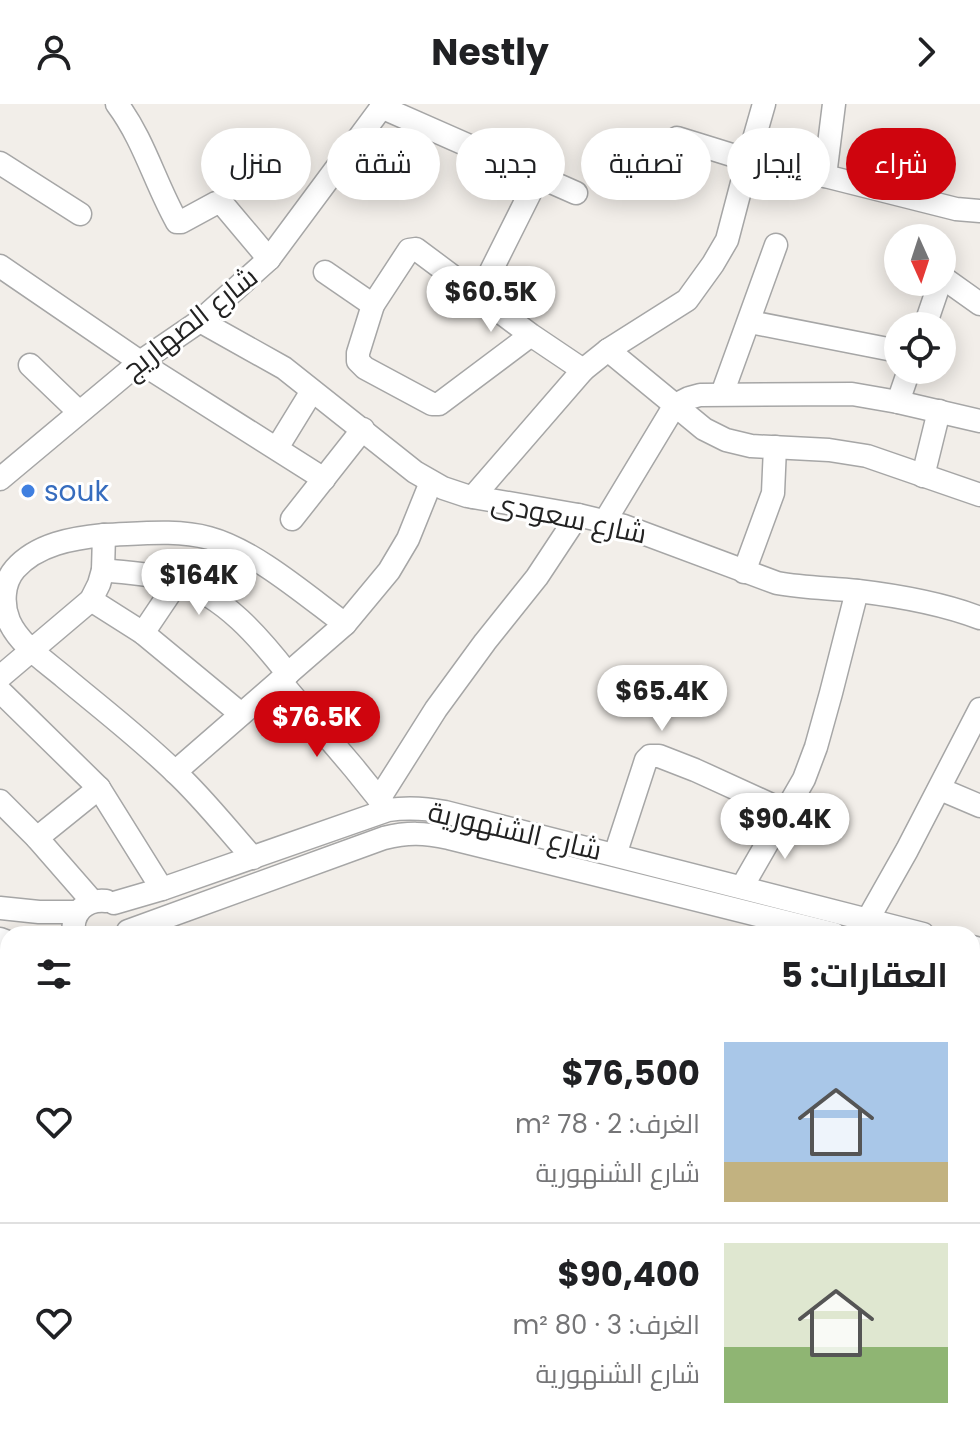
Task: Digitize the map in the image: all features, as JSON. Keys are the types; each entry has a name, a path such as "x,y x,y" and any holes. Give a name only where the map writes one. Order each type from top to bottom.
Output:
{"street":[{"path":"117,104 139,139 177,222 221,202 269,259"},
{"path":"757,128 764,104"},
{"path":"830,136 834,104"},
{"path":"382,106 456,141"},
{"name":"شارع الصهاريج","path":"0,479 140,362 200,321 269,259 382,106"},
{"path":"0,163 80,214"},
{"path":"830,177 956,209 980,211"},
{"path":"565,188 576,193"},
{"path":"478,297 526,200"},
{"path":"473,497 583,370 608,350 687,300 727,240 738,200"},
{"path":"722,394 776,245"},
{"path":"531,335 439,404 432,404 365,368 358,361 373,305 409,250 416,249 478,297 583,370"},
{"path":"0,266 140,362 324,479"},
{"path":"325,272 373,305"},
{"path":"956,289 980,304"},
{"name":"شارع سعودى","path":"200,321 284,368 415,472 455,493 605,521 777,583 857,591 930,603 980,618"},
{"path":"750,322 884,348"},
{"path":"608,350 704,429 726,440 751,446 829,450 867,456 980,495"},
{"path":"30,365 79,412"},
{"path":"898,402 904,384"},
{"path":"277,448 312,391"},
{"path":"605,521 675,405 689,398 722,394 852,394 980,421"},
{"path":"923,476 939,411"},
{"path":"292,519 363,429"},
{"path":"744,572 773,493 775,447"},
{"path":"175,772 345,624 395,561 408,539 431,482"},
{"path":"103,570 178,581 209,596 235,616 259,638 284,678 383,804 436,709 537,577 578,515"},
{"path":"253,858 175,772 32,649 10,623 5,608 5,591 10,575 22,561 47,547 73,538 184,534 208,537 256,559 345,624"},
{"path":"0,677 91,600 103,570 104,535"},
{"path":"143,633 178,581"},
{"path":"742,887 804,779 816,747 857,591"},
{"path":"91,600 143,633 241,714"},
{"path":"0,691 99,788 162,889"},
{"path":"868,919 977,722"},
{"path":"615,855 646,760 650,756 659,756 695,770 787,812"},
{"path":"37,838 99,788"},
{"path":"940,789 980,806"},
{"name":"شارع الشنهورية","path":"0,908 89,913 253,858 383,804 426,808 894,926"},
{"path":"2,810 37,838 89,913 124,912 128,926"},
{"name":"شارع الشنهورية","path":"147,926 384,838 406,833 449,838 786,926"}],"place":[{"name":"souk","path":"28,491"}]}
